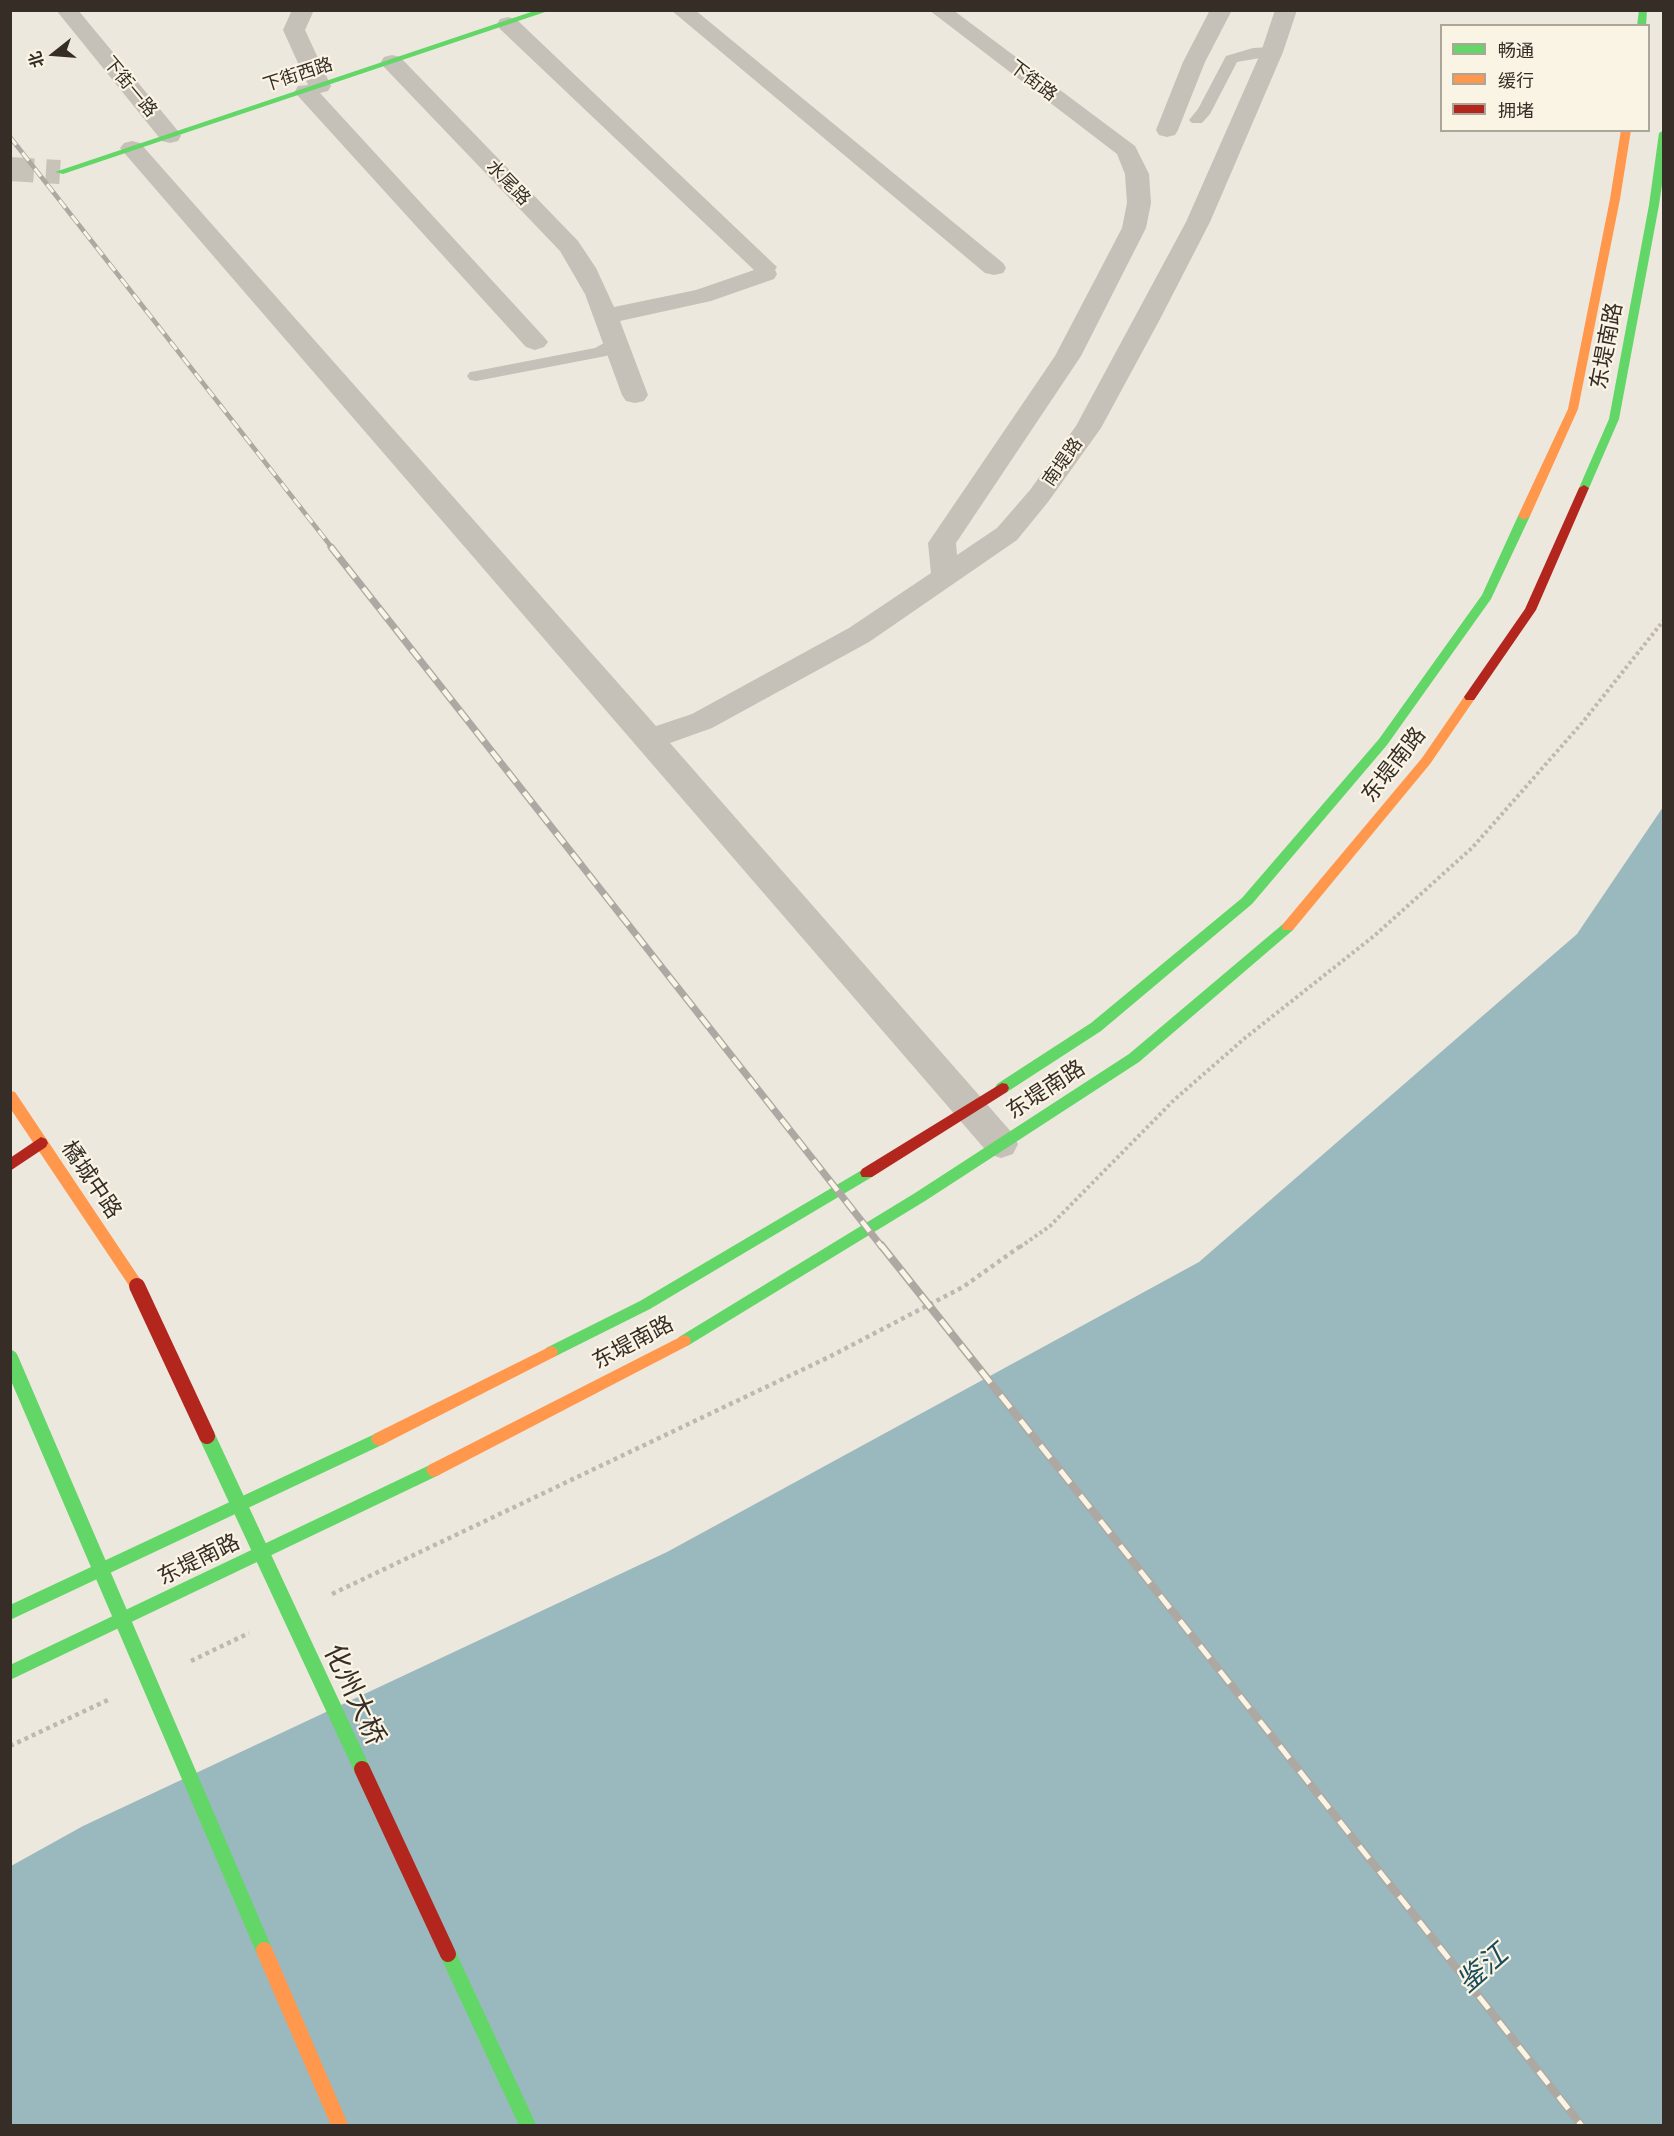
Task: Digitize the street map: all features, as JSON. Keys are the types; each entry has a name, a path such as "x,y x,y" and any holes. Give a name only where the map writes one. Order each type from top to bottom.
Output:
{"main road":[{"name":"下街西路","path":"60,172 547,10"},
{"name":"东堤南路","path":"10,1612 398,1430 645,1305 887,1161 1096,1027 1247,901 1383,742 1487,596 1573,409 1616,199 1626,132"},
{"name":"东堤南路","path":"10,1673 423,1476 675,1346 920,1197 1134,1058 1289,926 1426,761 1530,610 1614,419 1654,205 1664,133"},
{"name":"橘城中路","path":"13,1106 41,1143 137,1286"},
{"path":"10,1166 41,1143"},
{"name":"化州大桥","path":"137,1286 528,2126"},
{"path":"10,1358 340,2126"}],"street":[{"name":"下街一路","path":"66,10 170,136"},
{"path":"681,10 994,268"},
{"name":"下街路","path":"939,10 1146,140"},
{"path":"945,576 942,543 1068,356 1134,228 1139,203 1137,174 1146,140 1194,62 1221,10"},
{"name":"南堤路","path":"650,739 702,721 859,635 1007,534 1039,496 1088,428 1198,222 1272,52 1286,10"},
{"path":"293,19 313,89 535,342"},
{"path":"508,24 765,271 702,296 604,317"},
{"name":"水尾路","path":"392,62 569,246 584,268 597,294 635,395"},
{"path":"1146,140 1197,120"},
{"path":"132,148 1001,1144"}],"lane":[{"path":"1197,120 1232,59 1253,53 1272,52"},
{"path":"476,376 600,352 611,346 614,340"}],"water":[{"name":"鉴江","path":"1663,807 1663,2125 11,2126 11,1866 83,1826 667,1552 1199,1262 1577,934"}],"tunnel":[{"path":"10,169 60,172"}],"railway":[{"path":"10,137 333,549"},
{"path":"331,547 882,1247"},
{"path":"881,1245 1582,2126"}],"traffic: fast":[{"path":"60,172 547,10"},
{"path":"1641,24 1643,10"},
{"path":"1584,488 1614,419 1654,205 1664,133"},
{"path":"1002,1088 1096,1027 1247,901 1383,742 1487,596 1524,516"},
{"path":"684,1341 920,1197 1134,1058 1288,927"},
{"path":"551,1352 645,1305 867,1173"},
{"path":"10,1358 264,1950"},
{"path":"207,1436 362,1769"},
{"path":"10,1613 379,1439"},
{"path":"10,1673 434,1470"},
{"path":"448,1954 528,2126"}],"traffic: slow":[{"path":"1524,516 1573,409 1615,199 1626,132"},
{"path":"1288,927 1426,761 1470,697"},
{"path":"10,1096 137,1286"},
{"path":"434,1470 684,1341"},
{"path":"379,1439 551,1352"},
{"path":"264,1950 340,2126"}],"traffic: jam":[{"path":"1470,697 1530,610 1584,488"},
{"path":"867,1173 1002,1088"},
{"path":"10,1166 41,1143"},
{"path":"137,1286 207,1436"},
{"path":"362,1769 448,1954"}]}
